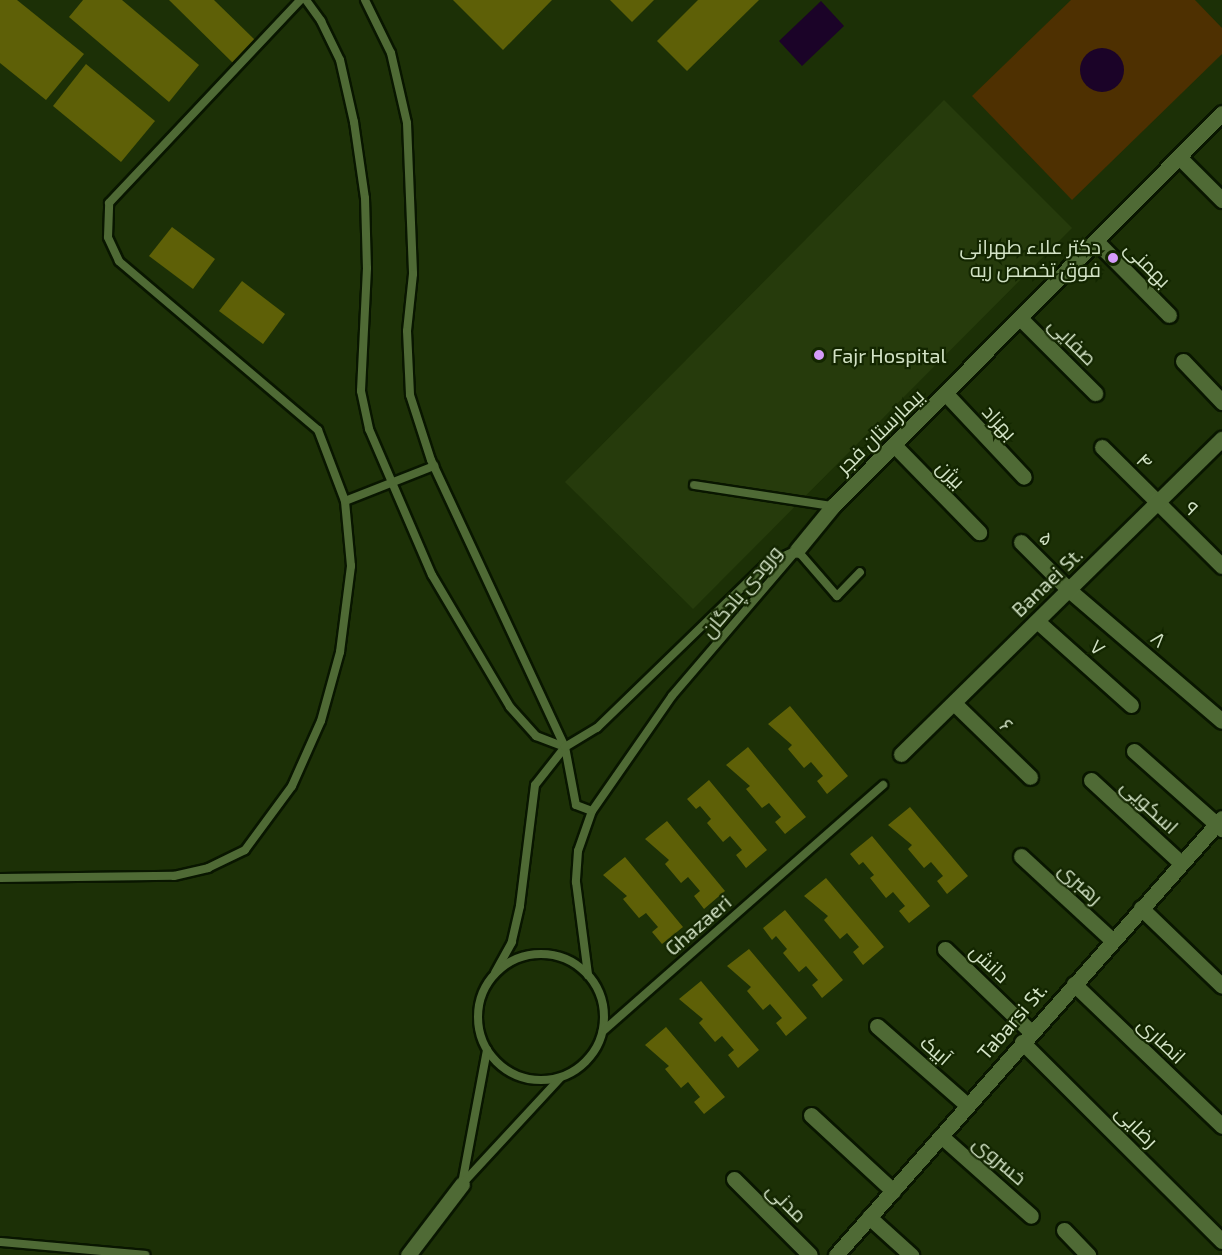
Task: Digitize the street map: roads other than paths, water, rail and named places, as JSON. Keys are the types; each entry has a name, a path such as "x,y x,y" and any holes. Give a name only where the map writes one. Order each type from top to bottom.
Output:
{"street":[{"name":"بیمارستان فجر","path":"797,550 833,506 1098,243 1222,113"},
{"path":"1179,157 1222,200"},
{"name":"بهمنی","path":"1098,243 1169,315"},
{"name":"صفایی","path":"1021,319 1095,393"},
{"path":"1183,361 1222,402"},
{"name":"بهزاد","path":"947,395 1024,477"},
{"name":"Banaei St.","path":"901,754 1159,505 1222,439"},
{"name":"بیژن","path":"894,445 979,532"},
{"name":"۴","path":"1102,447 1159,505"},
{"name":"۹","path":"1159,505 1222,566"},
{"name":"۵","path":"1021,542 1069,590"},
{"name":"۸","path":"1069,590 1222,721"},
{"name":"۷","path":"1037,621 1131,705"},
{"name":"۶","path":"954,704 1030,777"},
{"path":"1134,751 1220,824"},
{"name":"اسکویی","path":"1091,780 1181,863"},
{"name":"Tabarsi St.","path":"836,1255 1112,940 1181,863 1220,824"},
{"name":"رهبری","path":"1021,856 1112,940"},
{"path":"1141,908 1222,986"},
{"name":"دانش","path":"945,949 1026,1037"},
{"name":"انصاری","path":"1074,984 1222,1126"},
{"name":"آبیک","path":"877,1026 967,1105"},
{"name":"رضایی","path":"1026,1037 1222,1241"},
{"path":"811,1115 893,1191"},
{"name":"خسروی","path":"941,1136 1031,1216"},
{"name":"مدنی","path":"734,1179 810,1255"},
{"path":"408,1255 462,1184"},
{"path":"869,1217 911,1255"},
{"path":"1064,1230 1088,1255"}],"lane":[{"path":"0,878 174,876 208,868 245,850 292,786 321,721 348,607 351,566 345,501 318,430 119,261 108,237 109,203 300,0"},
{"path":"306,0 321,21 339,60 354,122 365,198 367,268 361,391 369,429 432,575 510,707 536,736 565,747"},
{"path":"365,0 391,53 407,123 413,274 407,331 410,395 434,466 565,747 576,805 592,811"},
{"path":"345,501 434,466"},
{"path":"694,485 833,506"},
{"path":"797,550 837,596 860,572"},
{"name":"ورودی پادگان","path":"565,747 597,728 765,566 797,550"},
{"name":"ورودی پادگان","path":"588,975 576,882 578,851 592,811 672,696 797,550"},
{"path":"495,973 512,961 531,955 552,955 571,962 588,975 598,992 604,1011 603,1031 594,1051 580,1067 560,1077 540,1081 519,1077 501,1066 487,1050 479,1031 478,1010 483,990 512,942 520,906 535,785 565,747"},
{"name":"Ghazaeri","path":"603,1031 883,785"},
{"path":"462,1184 487,1050"},
{"path":"462,1184 560,1077"},
{"path":"0,1242 145,1255"}],"place":[{"name":"دکتر علاء طهرانی فوق تخصص ریه","path":"1113,258"},
{"name":"Fajr Hospital","path":"819,355"}]}
